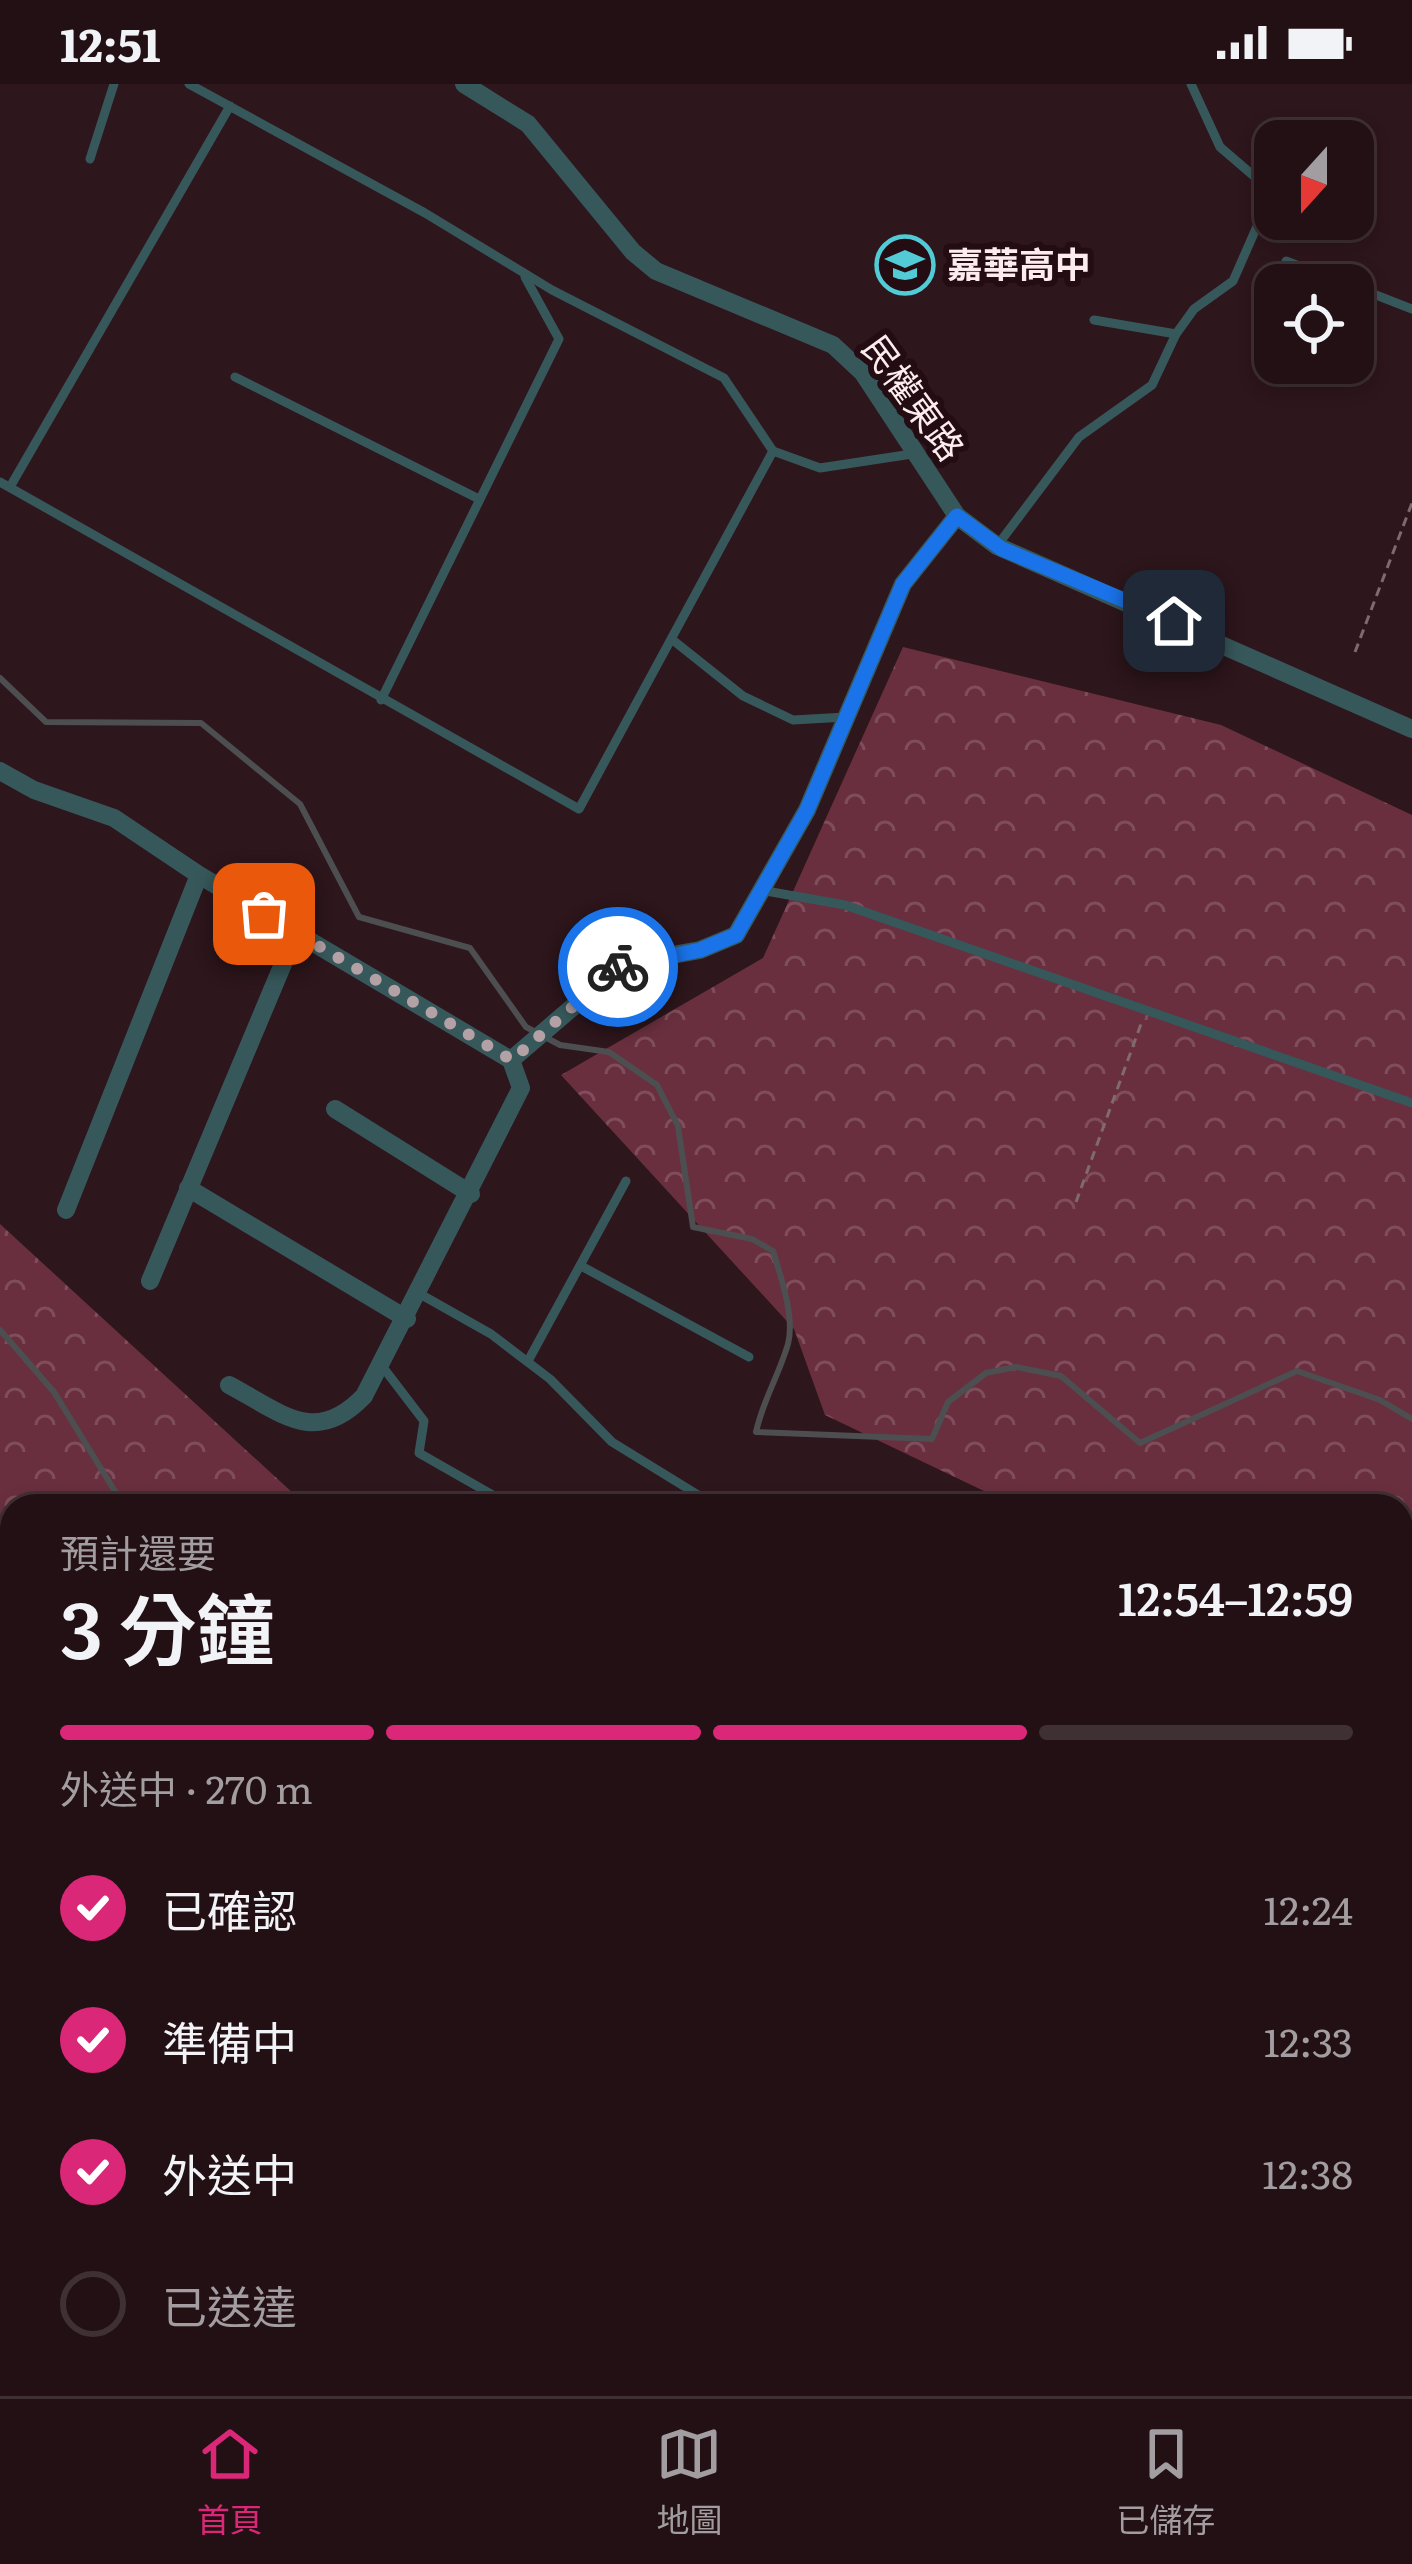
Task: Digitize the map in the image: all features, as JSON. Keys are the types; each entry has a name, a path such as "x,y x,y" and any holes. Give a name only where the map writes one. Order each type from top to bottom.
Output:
{"street":[{"name":"民權東路","path":"464,84 528,124 633,252 656,271 833,345 863,373 957,516 997,546 1412,728"},
{"path":"512,1060 623,964 700,950 736,935 766,891 851,717 903,584 957,516"},
{"path":"0,771 34,790 114,818 199,875 512,1060 521,1088 471,1194 382,1366 342,1419 320,1426 290,1418 230,1384"},
{"path":"66,1210 199,875"},
{"path":"150,1281 296,933"},
{"path":"335,1109 471,1194"},
{"path":"188,1189 407,1319"}],"lane":[{"path":"90,159 114,84"},
{"path":"189,84 523,272 724,378 773,451 820,468 912,454"},
{"path":"997,546 1079,437 1152,385 1175,334 1194,309 1233,281 1269,199 1269,188 1220,147 1191,84"},
{"path":"230,106 5,484 579,809 773,451"},
{"path":"1286,261 1294,264"},
{"path":"381,700 559,339 523,272"},
{"path":"1374,295 1412,309"},
{"path":"1094,320 1175,334"},
{"path":"235,376 477,499"},
{"path":"674,641 742,696 793,720 851,717"},
{"path":"766,891 845,905 1412,1103"},
{"path":"528,1360 583,1267 626,1180"},
{"path":"583,1267 748,1357"},
{"path":"420,1294 528,1360 612,1442 696,1494"},
{"path":"382,1366 424,1421 419,1453 491,1494"}],"path":[{"path":"1354,652 1412,503"},
{"path":"1076,1202 1146,1010"}],"green space":[{"path":"903,647 1221,725 1412,815 1412,1494 990,1494 825,1415 794,1329 561,1075 763,958"},
{"path":"0,1224 294,1494 0,1494"}],"waterway":[{"path":"0,678 46,722 201,723 300,804 359,917 470,948 526,1027 560,1045 609,1052 657,1085 678,1126 693,1227 752,1239 773,1251 780,1273 790,1334 756,1432 932,1439 948,1402 986,1373 1016,1367 1061,1376 1140,1443 1297,1371 1380,1400 1412,1419"},
{"path":"0,1330 54,1392 117,1494"}],"way so far":[{"path":"264,914 512,1060 618,967"}],"place":[{"name":"嘉華高中","path":"905,265"}],"route":[{"path":"618,967 700,950 736,935 766,891 807,810 851,717 903,584 957,516 1002,549 1174,621"}]}
